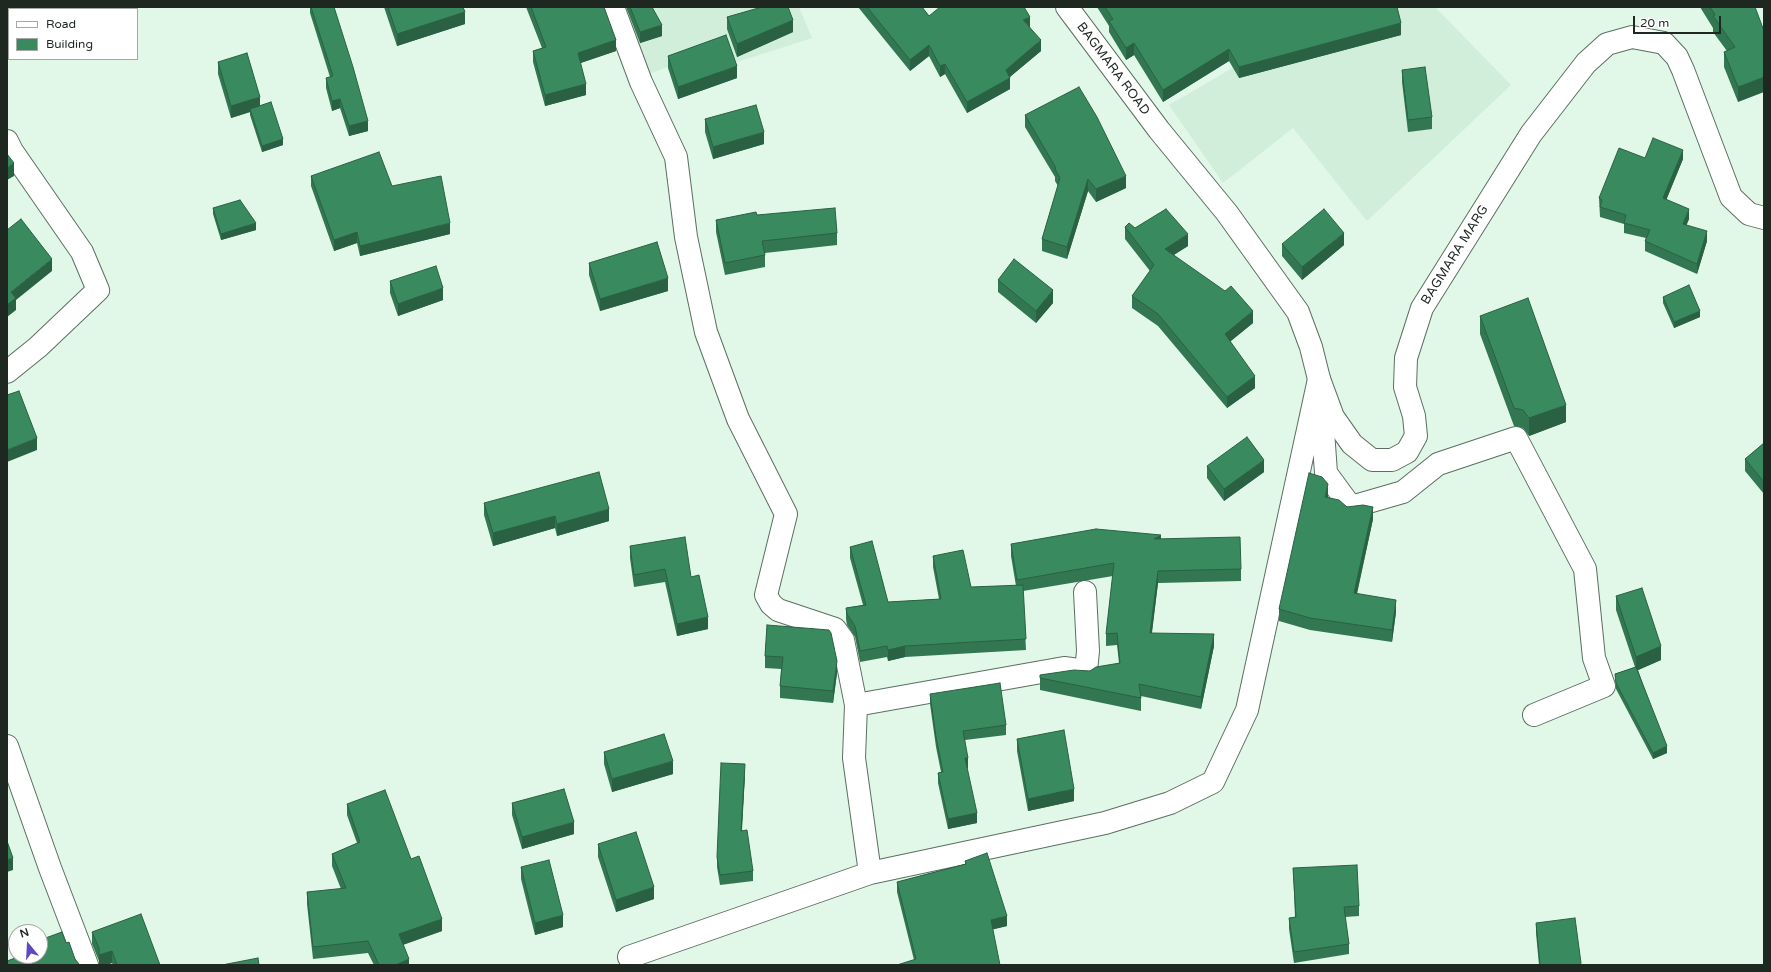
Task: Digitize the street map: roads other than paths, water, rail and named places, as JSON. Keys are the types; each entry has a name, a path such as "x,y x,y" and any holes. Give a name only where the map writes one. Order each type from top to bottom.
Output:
{"street":[{"path":"613,7 641,82 676,157 686,236 706,332 738,419 786,514 766,595 771,604 778,610 835,629 843,640 856,705 854,758 870,873"},
{"name":"BAGMARA ROAD","path":"1067,7 1159,130"},
{"name":"BAGMARA MARG","path":"1159,130 1227,213 1298,312 1311,346 1319,379 1333,417 1352,444 1372,460 1392,460 1407,452 1416,436 1414,416 1405,387 1406,358 1422,308 1531,134 1586,63 1607,44 1632,37 1664,43 1677,57 1731,197 1749,214 1764,218"},
{"path":"7,141 12,151 82,252 98,290 38,347 7,372"},
{"path":"1319,379 1326,473 1351,507 1403,492 1438,464 1516,438 1585,569 1594,658 1604,686 1534,715"},
{"path":"629,957 870,873 1105,823 1170,803 1213,782 1248,710 1319,379"},
{"path":"856,705 1064,668 1086,671 1088,651 1085,592"},
{"path":"7,746 50,868 87,965"}]}
